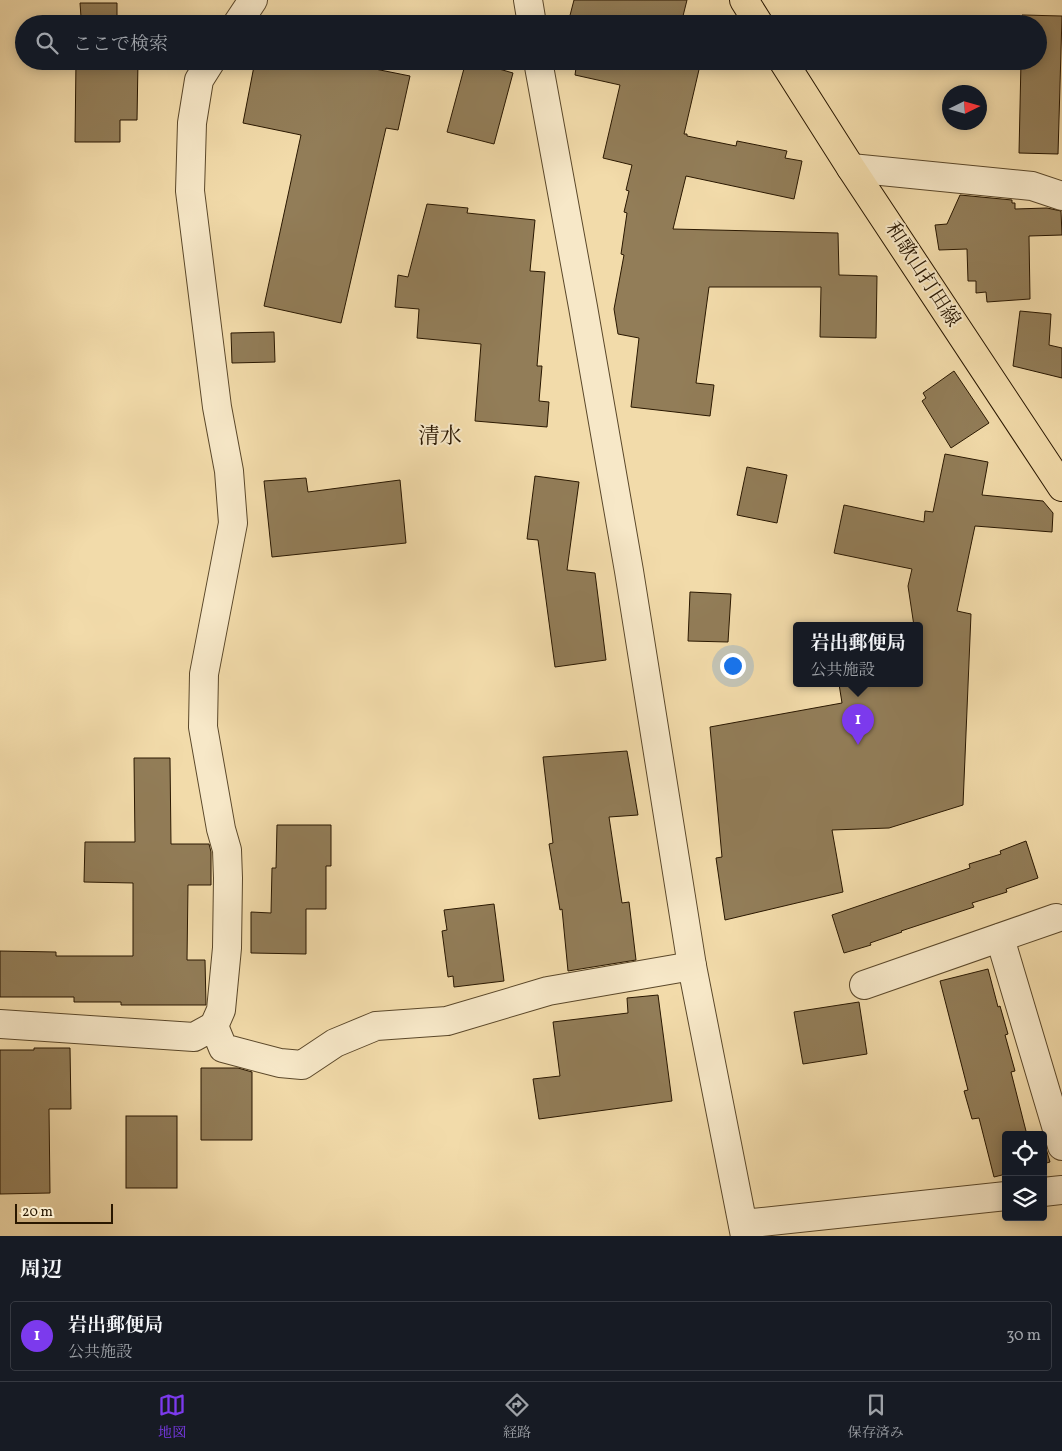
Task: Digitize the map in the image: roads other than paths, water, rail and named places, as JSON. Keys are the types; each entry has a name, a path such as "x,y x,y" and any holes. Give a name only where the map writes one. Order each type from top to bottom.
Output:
{"main road":[{"path":"744,0 753,15"},
{"name":"和歌山打田線","path":"789,70 851,168 1062,487"}],"street":[{"path":"242,15 253,0"},
{"path":"528,0 530,15"},
{"path":"0,1024 194,1037 214,1026 221,1010 227,948 227,850 221,829 203,727 204,674 233,523 229,471 217,407 190,191 192,123 199,80 205,70"},
{"path":"540,70 629,571 692,966 744,1230 1002,1197"},
{"path":"851,168 1032,186 1062,196"},
{"path":"864,985 1056,918"},
{"path":"1000,938 1062,1146"},
{"path":"214,1026 224,1048 280,1063 302,1065 335,1043 376,1026 447,1021 548,991 692,966"},
{"path":"1047,1192 1062,1190"}],"place":[{"name":"岩出郵便局","path":"858,745"}],"district":[{"name":"清水","path":"440,437"}]}
